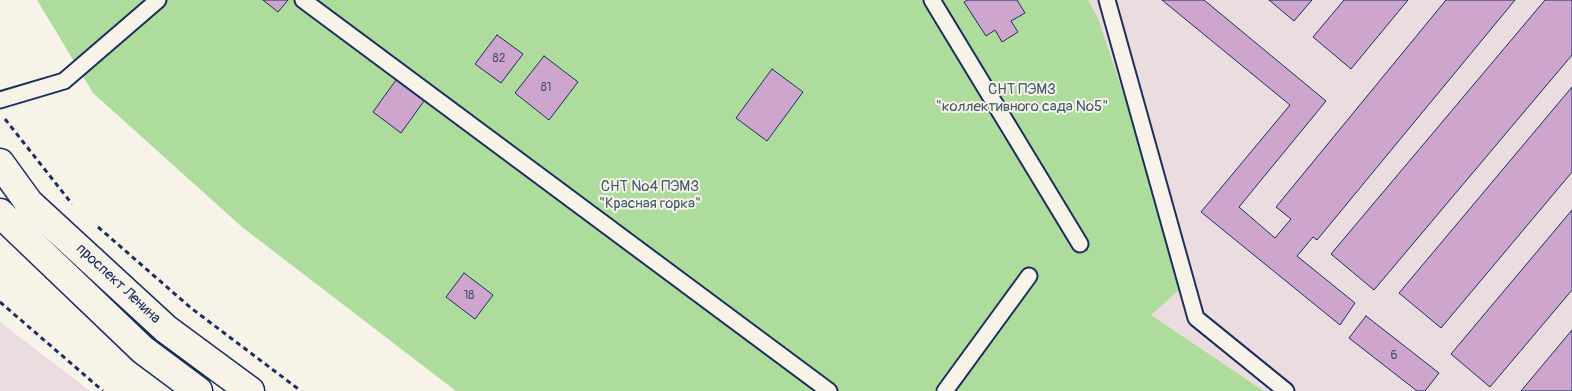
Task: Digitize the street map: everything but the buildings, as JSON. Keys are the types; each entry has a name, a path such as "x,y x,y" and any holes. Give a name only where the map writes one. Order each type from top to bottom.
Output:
{"main road":[{"name":"проспект Ленина","path":"0,163 29,203 166,329 250,391"},
{"name":"проспект Ленина","path":"0,214 143,350 198,391"}],"lane":[{"path":"0,100 64,81 158,0"},
{"path":"302,0 828,391"},
{"path":"932,0 1080,244"},
{"path":"1107,0 1196,318 1286,391"},
{"path":"945,391 1029,276"}],"path":[{"path":"0,114 74,206"},
{"path":"96,225 191,308 302,391"},
{"path":"0,302 103,391"}],"shaded area":[{"path":"1088,0 1572,0 1572,391 1264,391 1151,315 1187,283 1098,18"},
{"path":"0,322 90,391 0,391"}],"green space":[{"name":"СНТ №4 ПЭМЗ \"Красная горка\"","path":"37,0 1088,0 1098,18 1187,283 1151,315 1264,391 456,391 242,227 93,93"}],"park label":[{"name":"СНТ ПЭМЗ \"коллективного сада №5\"","path":"1022,98"}]}
